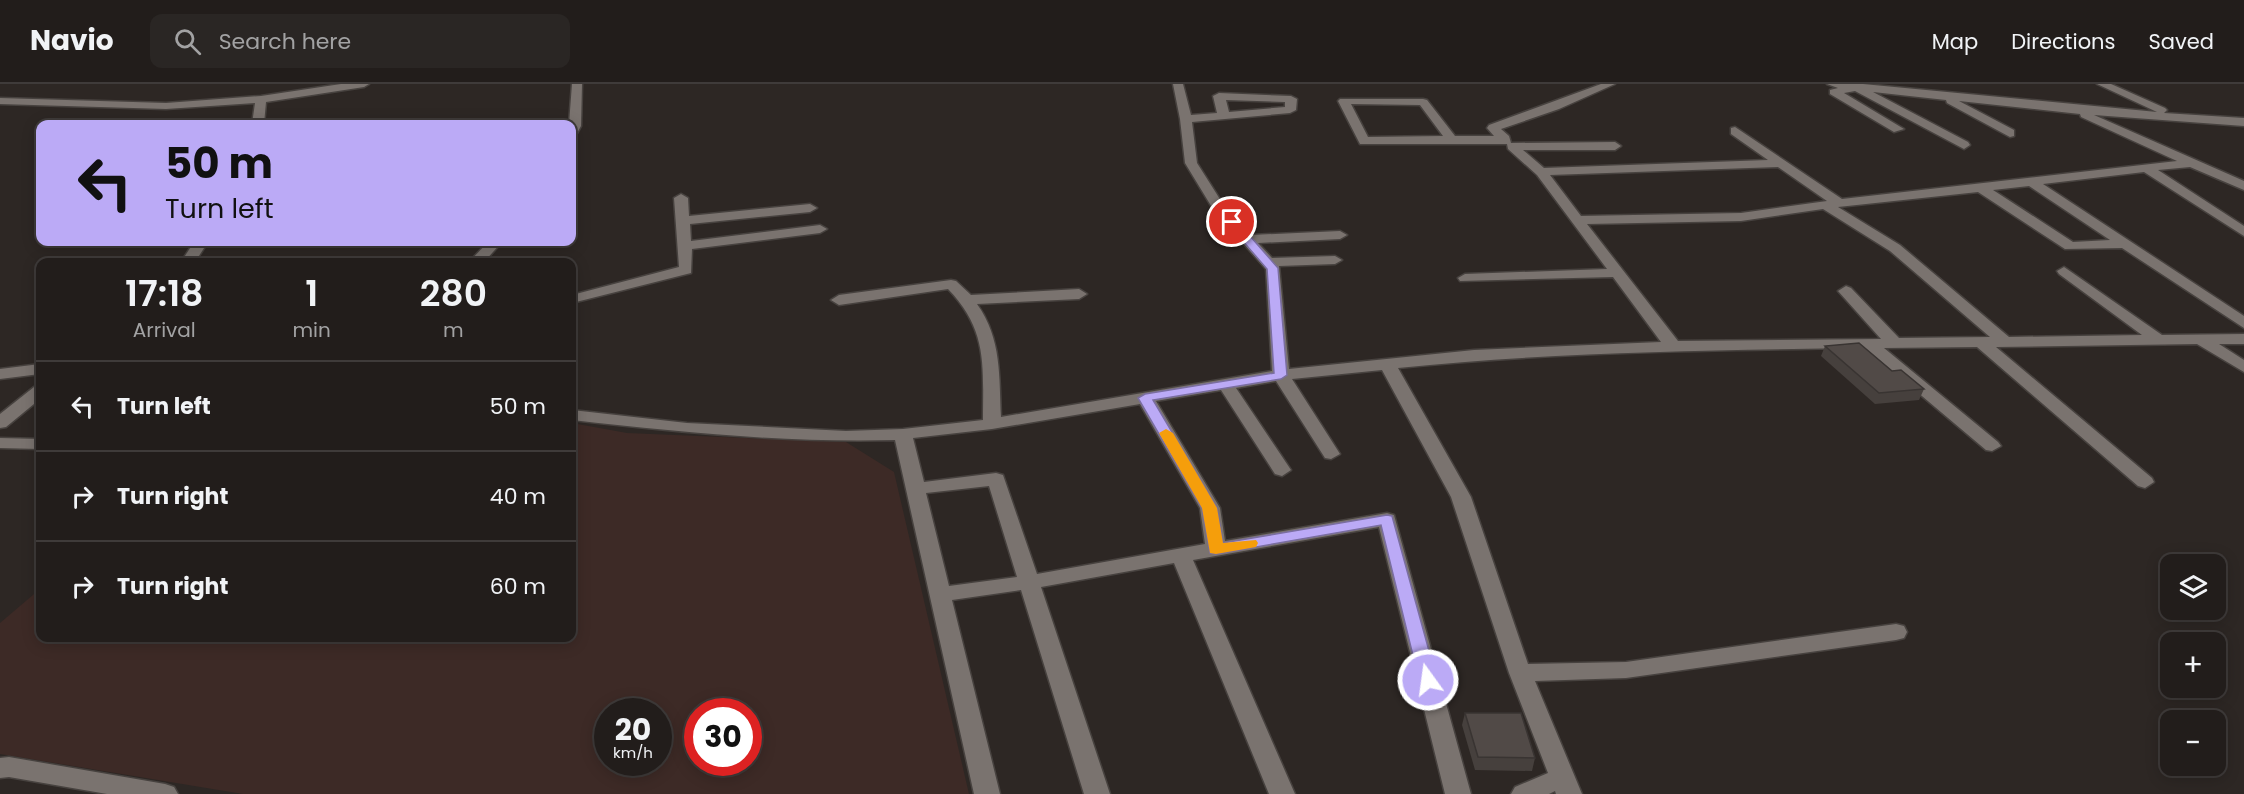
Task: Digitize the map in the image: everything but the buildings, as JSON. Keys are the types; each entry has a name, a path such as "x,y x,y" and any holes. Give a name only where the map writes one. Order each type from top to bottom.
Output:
{"street":[{"path":"0,101 166,106 261,99 364,84"},
{"path":"575,120 577,84"},
{"path":"1178,84 1186,119 1191,163 1218,206 1273,268 1281,375 1331,454"},
{"path":"1610,84 1555,108 1493,128 1541,172 1673,346"},
{"path":"1832,84 2076,111 2176,115 2244,122"},
{"path":"1939,84 1975,100"},
{"path":"2102,84 2176,115"},
{"path":"1898,129 1834,92 1856,87 1964,145"},
{"path":"1186,119 1224,116 1290,110 1291,99 1219,96 1224,116"},
{"path":"1943,96 2010,133"},
{"path":"258,120 261,99"},
{"path":"1452,140 1423,102 1344,101 1364,141 1452,140 1615,146"},
{"path":"2076,111 2244,186"},
{"path":"1735,130 1833,205 1895,248 2005,342"},
{"path":"1541,172 1779,163"},
{"path":"1577,220 1741,217 2189,163"},
{"path":"2146,168 2244,232"},
{"path":"2031,182 2244,323"},
{"path":"1981,188 2070,246 2125,244"},
{"path":"576,298 687,270 681,198"},
{"path":"683,221 810,208"},
{"path":"685,246 820,229"},
{"path":"1246,238 1340,235"},
{"path":"480,258 491,246"},
{"path":"1267,262 1335,260"},
{"path":"2064,271 2157,339"},
{"path":"1465,278 1616,273"},
{"path":"839,300 951,284 981,317 992,347 992,424"},
{"path":"1846,291 1894,343"},
{"path":"967,300 1079,294"},
{"path":"2200,339 2244,368"},
{"path":"576,416 687,428 846,436 903,434 992,424 1281,375 1386,362 1537,351 1673,346 2244,339"},
{"path":"1981,342 2145,482"},
{"path":"1868,343 1992,446"},
{"path":"1386,362 1461,497 1520,672 1566,785 1524,794"},
{"path":"0,374 36,370"},
{"path":"1225,384 1282,470"},
{"path":"0,423 36,394"},
{"path":"1145,398 1210,508 1216,549"},
{"path":"903,434 987,794"},
{"path":"0,443 36,444"},
{"path":"915,489 996,479 1097,794"},
{"path":"939,595 1030,582 1387,519 1458,794"},
{"path":"1181,555 1282,794"},
{"path":"1520,672 1626,670 1896,632"},
{"path":"0,768 9,767 165,794"}],"shaded area":[{"path":"576,424 627,433 846,442 894,472 969,794 243,794 0,754 0,623 36,592 36,642 576,642"}],"slow traffic":[{"path":"1166,433 1210,508 1216,549 1250,543"}],"route":[{"path":"1232,222 1273,268 1281,375 1145,398 1210,508 1216,549 1387,519 1428,680"}]}
